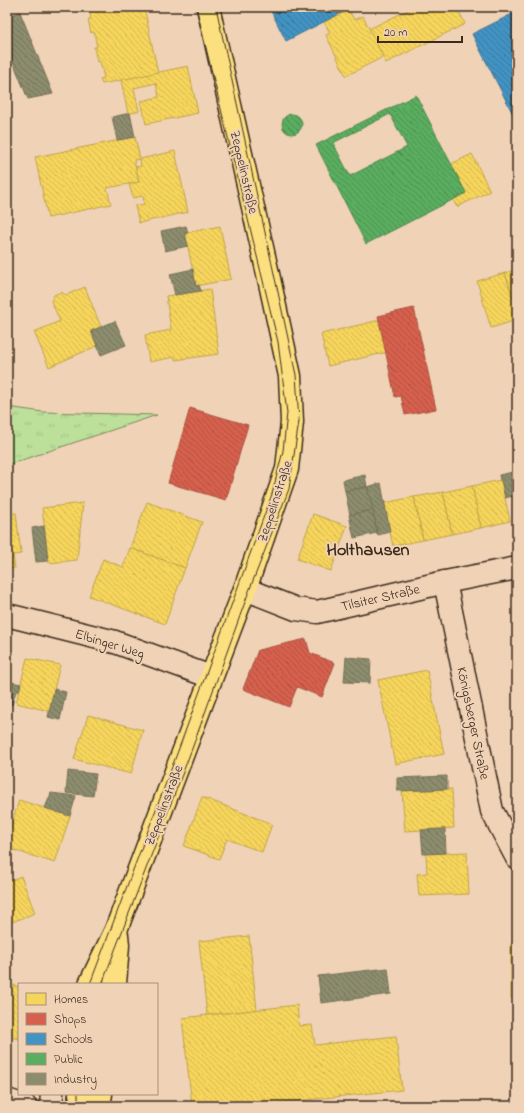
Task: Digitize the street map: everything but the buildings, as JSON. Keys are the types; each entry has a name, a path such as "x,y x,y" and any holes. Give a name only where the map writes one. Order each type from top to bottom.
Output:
{"main road":[{"name":"Zeppelinstraße","path":"90,983 116,930 244,589 287,469 292,422 290,376 208,7"},
{"name":"Zeppelinstraße","path":"115,983 118,945 116,930"},
{"path":"81,1095 87,1106"},
{"path":"99,1106 101,1095"}],"street":[{"name":"Tilsiter Straße","path":"244,589 296,609 317,612 445,582 517,568"},
{"name":"Königsberger Straße","path":"445,582 492,810 517,858"},
{"name":"Elbinger Weg","path":"7,615 115,642 211,677"},
{"path":"51,1106 52,1095"},
{"path":"7,1100 25,1106"}],"green space":[{"path":"7,407 43,412 157,415 7,465"}],"tram line":[{"path":"90,983 178,751 272,494 283,451 287,413 278,342 196,7"},
{"path":"102,983 193,746 249,591 289,489 299,421 296,375 216,7"},
{"path":"67,1106 68,1095"},
{"path":"78,1095 78,1106"}],"district":[{"name":"Holthausen","path":"368,549"}]}
